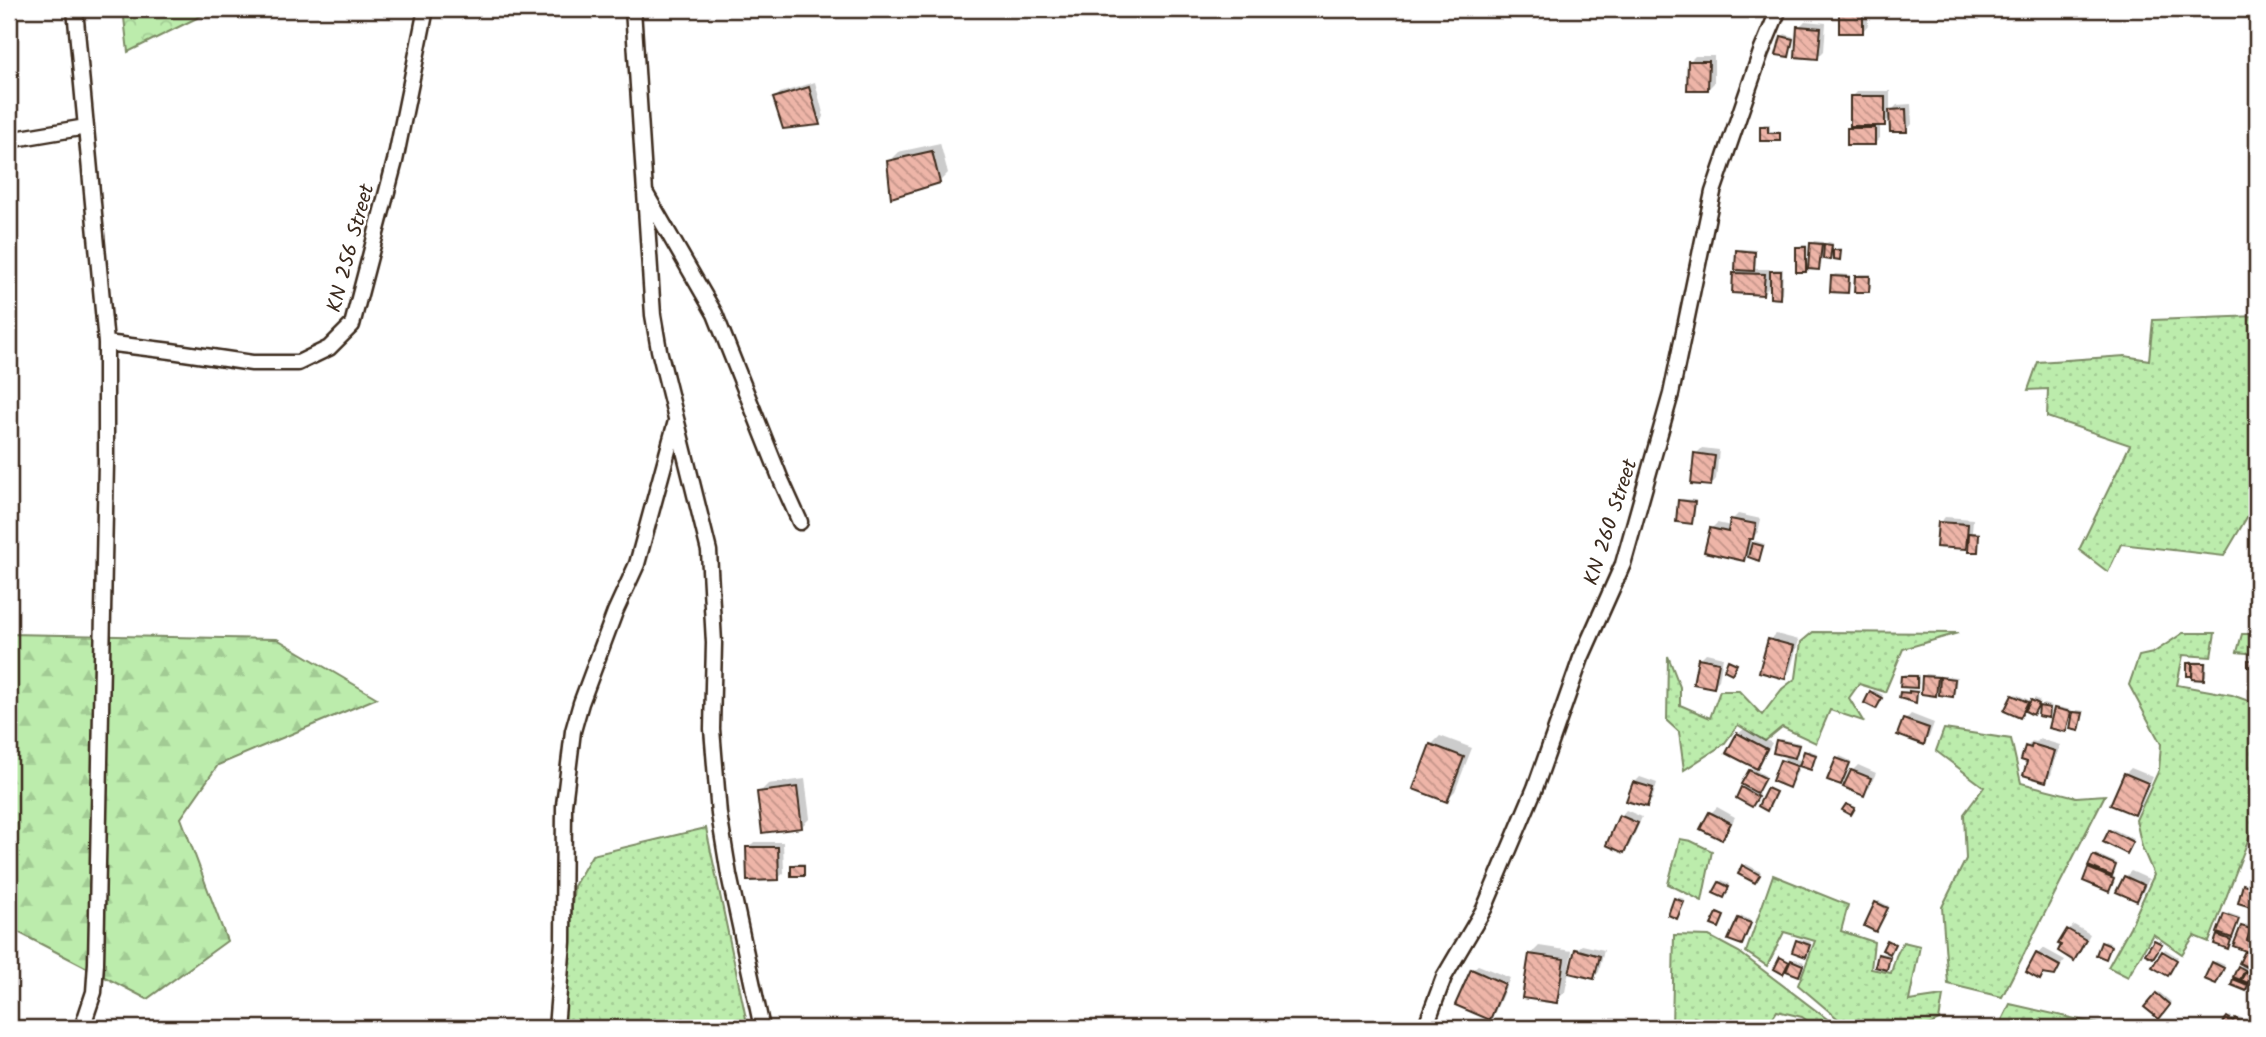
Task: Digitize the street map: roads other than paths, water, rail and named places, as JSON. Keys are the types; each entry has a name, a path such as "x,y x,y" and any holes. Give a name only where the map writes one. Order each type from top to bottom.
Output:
{"street":[{"path":"75,9 106,343 106,476 96,963 94,992 82,1028"},
{"name":"KN 256 Street","path":"106,343 252,363 298,363 329,348 352,325 396,160 426,9"},
{"path":"633,9 653,315 709,551 715,643 712,729 719,814 729,875 762,1028"},
{"name":"KN 260 Street","path":"1424,1028 1444,977 1484,909 1535,788 1581,658 1623,564 1671,394 1713,192 1761,51 1779,9"},
{"path":"9,140 86,127"},
{"path":"643,188 715,314 780,480 800,522"},
{"path":"556,1028 563,942 564,805 573,731 615,612 637,564 676,419"}]}
